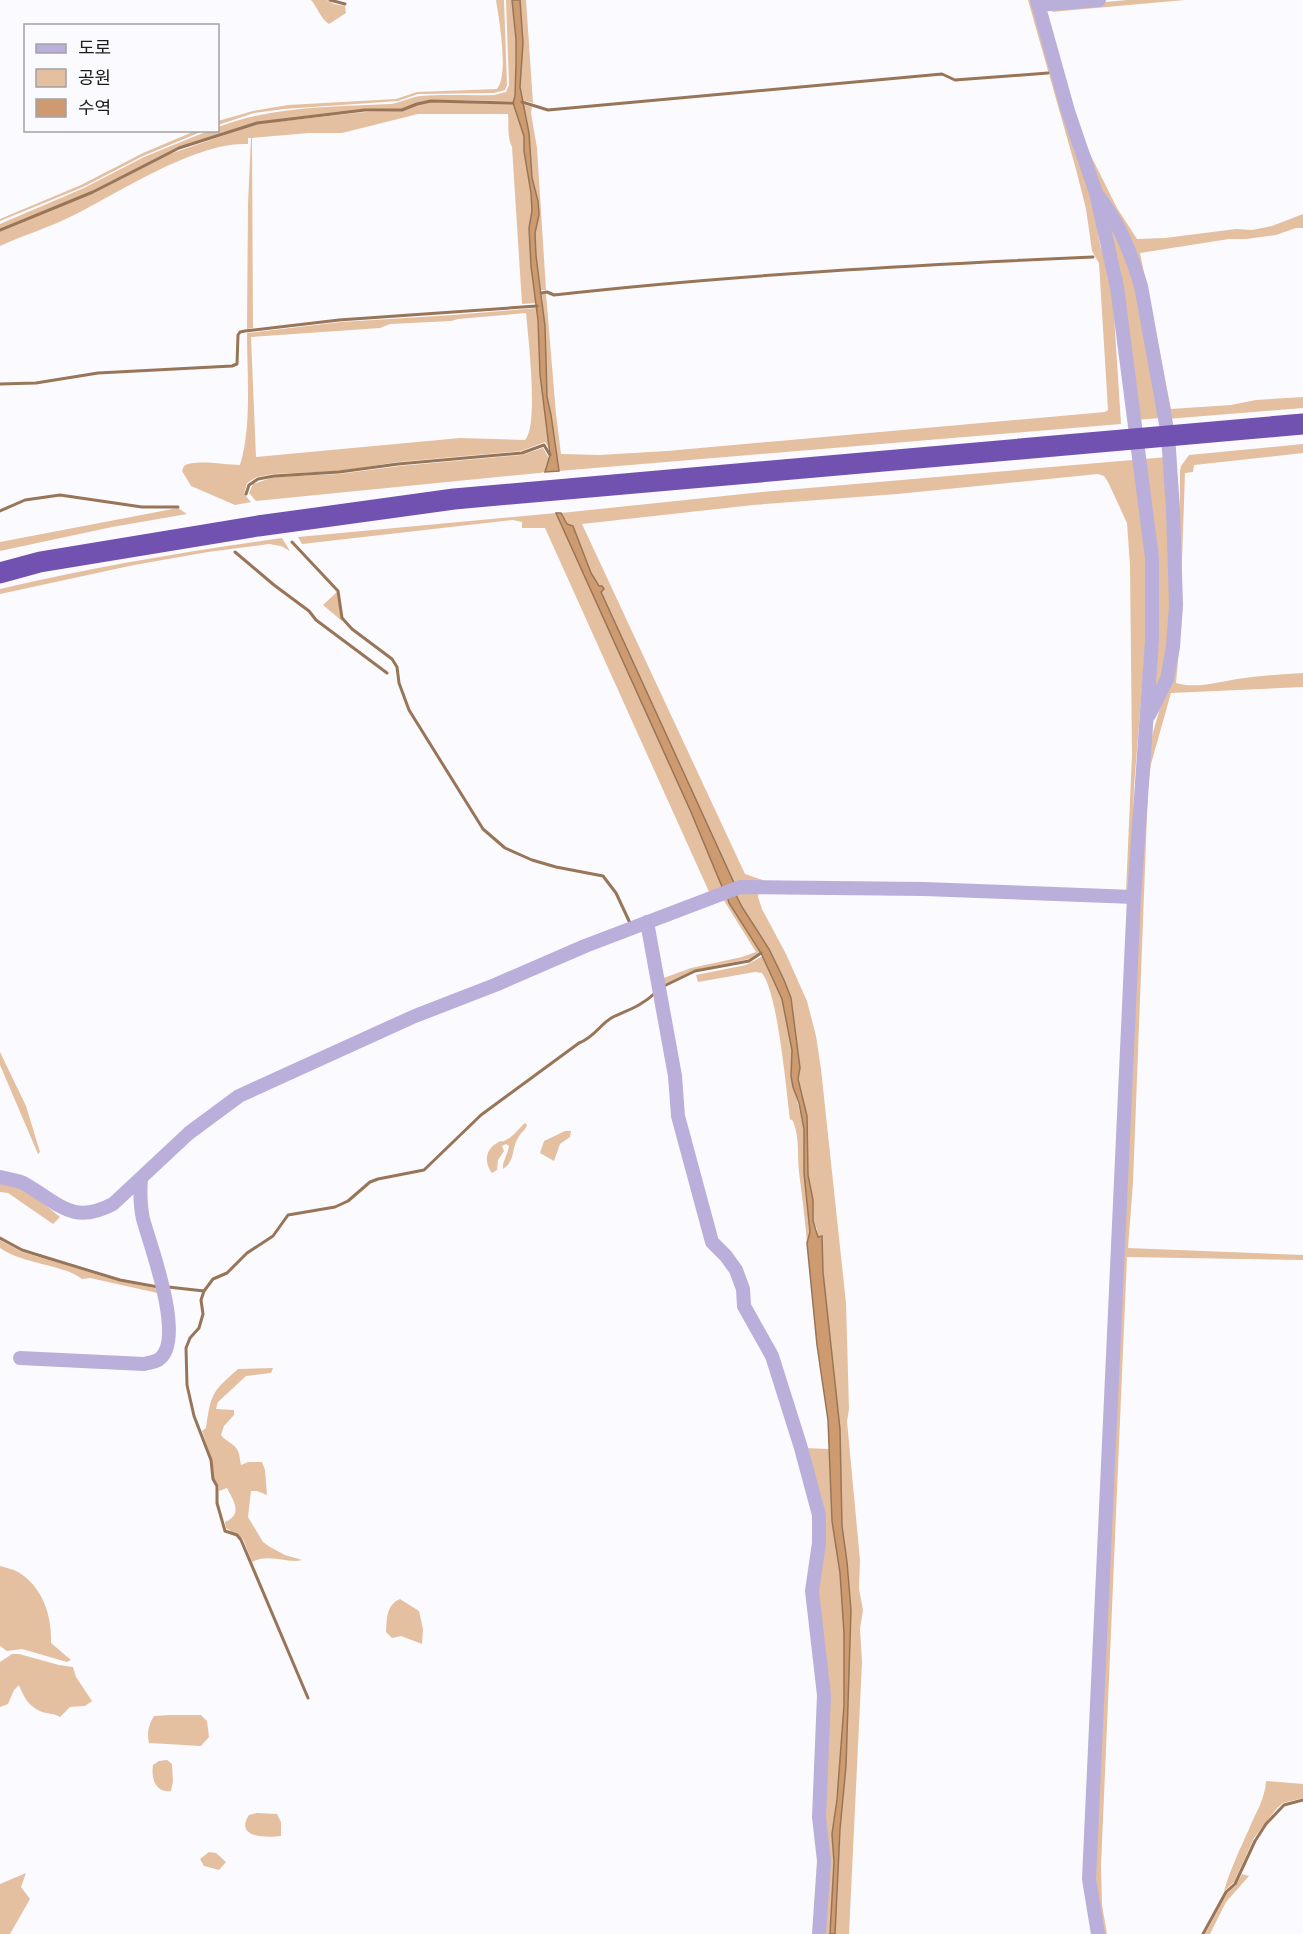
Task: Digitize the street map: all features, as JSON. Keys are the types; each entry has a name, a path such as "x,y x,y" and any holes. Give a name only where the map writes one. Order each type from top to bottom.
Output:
{"highway":[{"path":"0,573 40,562 246,527 454,500 1303,424"}],"street":[{"path":"1098,1934 1089,1879 1134,897 1152,640 1152,558 1117,287 1096,193 1068,111 1038,2 1099,0"},
{"path":"1096,193 1120,230 1135,265 1141,286 1168,435 1176,605 1173,647 1167,679 1146,722"},
{"path":"0,1177 21,1182 54,1205 77,1214 100,1211 113,1204 189,1133 239,1096 416,1016 740,886 924,889 1134,897"},
{"path":"647,922 675,1076 678,1116 712,1242 736,1270 743,1289 744,1306 772,1356 819,1515 819,1543 812,1591 824,1695 819,1817 824,1861 819,1934"},
{"path":"20,1358 144,1364 158,1360 164,1353 169,1313 143,1218 140,1198 141,1178"}],"green space":[{"path":"311,0 327,0 345,6 346,13 329,24"},
{"path":"496,0 504,0 507,85 505,90 494,93 418,94 398,101 284,109 254,113 219,125 219,121 253,111 288,105 396,99 417,92 497,89 501,82 503,60"},
{"path":"506,0 512,0 516,39 513,101 431,100 402,109 365,110 257,122 179,147 93,191 0,229 0,224 84,188 144,157 206,132 219,132 219,127 239,120 281,111 390,104 421,96 494,95 506,92 509,85"},
{"path":"520,0 526,0 533,103 522,100 520,87 523,43"},
{"path":"1028,0 1034,0 1091,192 1113,300 1121,424 559,471 547,397 542,294 546,294 561,454 599,455 667,451 1108,410 1099,263 1092,251 1086,209 1077,173"},
{"path":"1127,0 1185,0 1051,12 1062,6"},
{"path":"431,102 513,104 524,136 524,151 531,193 532,211 529,228 531,266 537,303 522,304 508,114 418,114 342,133 309,133 252,138 253,328 247,329 251,138 248,138 248,144 228,145 182,159 63,220 0,246 0,231 94,193 167,155 257,124 365,112 403,111"},
{"path":"522,104 532,107 537,148 546,290 541,290 536,256 535,233 539,215 538,201 532,178 529,133"},
{"path":"193,132 201,132 143,156 83,187 0,221 0,219 81,185 143,153"},
{"path":"1088,150 1117,208 1137,239 1165,238 1236,229 1252,230 1272,226 1303,214 1303,228 1276,235 1229,239 1140,253 1171,409 1303,397 1303,408 1167,419 1149,322 1098,184"},
{"path":"1110,228 1114,229 1131,262 1160,418 1136,420"},
{"path":"537,308 540,374 549,448 545,442 521,451 398,462 339,471 257,477 247,483 244,494 251,502 235,505 191,486 182,471 184,466 202,463 240,465 247,417 247,333 341,322","holes":["526,313 532,399 529,431 525,440 460,438 256,457 251,337 380,328 390,324 451,321"]},
{"path":"1303,444 1303,453 1194,465 1193,472 1185,473 1176,683 1199,685 1303,673 1303,687 1171,693 1151,764 1148,789 1133,1183 1128,1248 1303,1255 1303,1260 1127,1257 1101,1866 1102,1905 1107,1934 1102,1934 1094,1874 1142,805 1149,746 1160,708 1179,600 1180,471 1189,455"},
{"path":"543,448 549,458 545,472 539,473 256,501 249,493 253,484 274,477 339,474 522,455"},
{"path":"1167,457 1171,567 1168,655 1154,697 1148,611 1134,787 1131,889 1126,892 1132,755 1130,565 1127,523 1104,476 1098,474 897,494 753,505 582,524 745,874 768,882 735,885 600,591 604,589 594,578 573,528 567,524 561,513 762,492"},
{"path":"178,508 187,514 112,527 0,551 0,542"},
{"path":"556,513 691,812 723,889 710,894 545,528 522,528 522,522 513,520 302,544 298,537"},
{"path":"282,538 290,551 281,546 269,544 208,552 134,565 0,594 0,589 105,567"},
{"path":"337,592 342,621 323,605"},
{"path":"759,889 758,897 762,909 807,1001 816,1036 846,1303 849,1409 847,1421 860,1560 859,1589 863,1610 860,1629 862,1662 849,1934 835,1934 840,1829 846,1766 851,1610 842,1526 840,1429 823,1272 822,1236 818,1237 813,1221 812,1193 808,1175 808,1131 798,1079 800,1068 791,998 769,949 735,893"},
{"path":"727,896 733,910 761,951 749,959 694,970 663,985 661,979 691,968 756,952 723,899"},
{"path":"763,956 782,999 792,1050 791,1076 804,1129 804,1173 810,1232 807,1243 797,1134 793,1121 790,1119 777,1021 768,984 762,973 755,972 698,982 696,975 746,965"},
{"path":"0,1052 26,1106 40,1152 38,1154 0,1065"},
{"path":"525,1123 527,1125 516,1142 510,1162 503,1169 509,1146 506,1144 502,1146 504,1151 498,1160 497,1170 492,1173 487,1161 490,1149 512,1136"},
{"path":"565,1131 571,1131 570,1137 560,1144 554,1161 540,1153 544,1141"},
{"path":"0,1182 32,1196 60,1217 53,1224 8,1193 0,1192"},
{"path":"0,1240 22,1252 119,1281 159,1289 162,1294 90,1278 82,1279 65,1270 10,1254 0,1248"},
{"path":"273,1368 271,1373 246,1376 218,1402 216,1409 234,1410 234,1415 224,1426 221,1435 236,1448 241,1465 248,1462 262,1462 265,1470 267,1495 251,1491 248,1517 263,1542 285,1555 302,1560 265,1558 252,1562 243,1539 226,1528 225,1522 234,1515 235,1507 227,1488 219,1491 202,1431 206,1428 209,1407 214,1394 238,1369"},
{"path":"804,1448 829,1449 832,1521 840,1573 844,1633 844,1706 840,1768 832,1834 834,1862 830,1934 822,1934 816,1597 821,1544"},
{"path":"0,1566 18,1572 34,1586 48,1613 51,1643 71,1660 67,1662 22,1649 7,1651 0,1646"},
{"path":"400,1599 419,1611 423,1629 422,1644 401,1636 392,1638 386,1632 390,1609"},
{"path":"12,1654 73,1667 76,1677 92,1701 85,1706 70,1707 60,1717 32,1706 19,1685 14,1690 8,1704 0,1707 0,1662"},
{"path":"201,1715 207,1721 209,1737 201,1746 149,1743 148,1729 154,1716"},
{"path":"167,1760 172,1764 171,1791 161,1790 155,1784 153,1775 153,1765"},
{"path":"1266,1781 1303,1784 1303,1798 1283,1803 1277,1808 1254,1838 1234,1882 1224,1891 1262,1800"},
{"path":"277,1814 281,1822 281,1836 268,1837 249,1832 245,1823 249,1815"},
{"path":"209,1852 216,1853 226,1862 219,1870 204,1866 200,1859"},
{"path":"26,1873 21,1887 30,1899 10,1934 0,1934 0,1884"},
{"path":"1242,1874 1249,1876 1226,1902 1210,1934 1205,1934 1227,1893 1236,1885"}],"water":[{"path":"512,0 520,0 523,43 520,87 529,133 532,178 538,201 539,215 535,233 536,256 545,326 547,397 559,471 545,472 550,455 540,374 538,320 531,266 529,228 532,211 531,193 524,151 524,136 513,103 516,39"},
{"path":"556,513 561,513 567,524 573,526 591,573 599,586 604,589 601,592 735,885 723,889 691,812"},
{"path":"735,893 769,949 791,998 800,1068 798,1079 807,1116 808,1175 813,1200 813,1221 818,1237 822,1236 823,1272 840,1429 842,1526 851,1610 846,1766 840,1829 835,1934 830,1934 834,1862 832,1834 844,1706 844,1633 840,1573 832,1521 828,1420 817,1345 807,1243 810,1232 804,1173 804,1129 791,1076 792,1050 782,999 761,953 729,903 727,896"}],"waterway":[{"path":"330,0 345,4"},
{"path":"522,102 548,110 942,74 955,80 1048,73"},
{"path":"0,230 93,192 179,148 257,123 365,110 402,110 431,101 513,103"},
{"path":"541,293 547,292 554,295 824,271 1093,257"},
{"path":"0,384 36,383 98,373 232,366 237,364 238,335 245,331 339,320 537,306"},
{"path":"246,494 249,485 258,479 274,476 339,472 398,464 522,453 544,445 550,455"},
{"path":"0,511 25,500 60,495 142,507 178,507"},
{"path":"292,542 338,591 342,618 352,629 392,659 397,667 399,683 409,710 483,829 505,848 532,860 603,876 616,893 630,923"},
{"path":"235,552 309,611 316,620 387,673"},
{"path":"664,986 695,971 749,961 761,953"},
{"path":"308,1698 241,1540 237,1535 225,1531 217,1503 217,1486 213,1479 211,1460 194,1416 187,1385 186,1348 190,1338 199,1328 203,1314 201,1300 204,1291 213,1279 227,1273 247,1253 273,1236 288,1215 335,1207 348,1201 370,1182 424,1170 481,1115 589,1037 608,1020 640,1004 655,993"},
{"path":"0,1238 22,1250 51,1259 120,1280 158,1287"},
{"path":"168,1287 204,1291"},
{"path":"1203,1934 1226,1892 1235,1884 1255,1841 1266,1824 1284,1805 1303,1800"}]}
